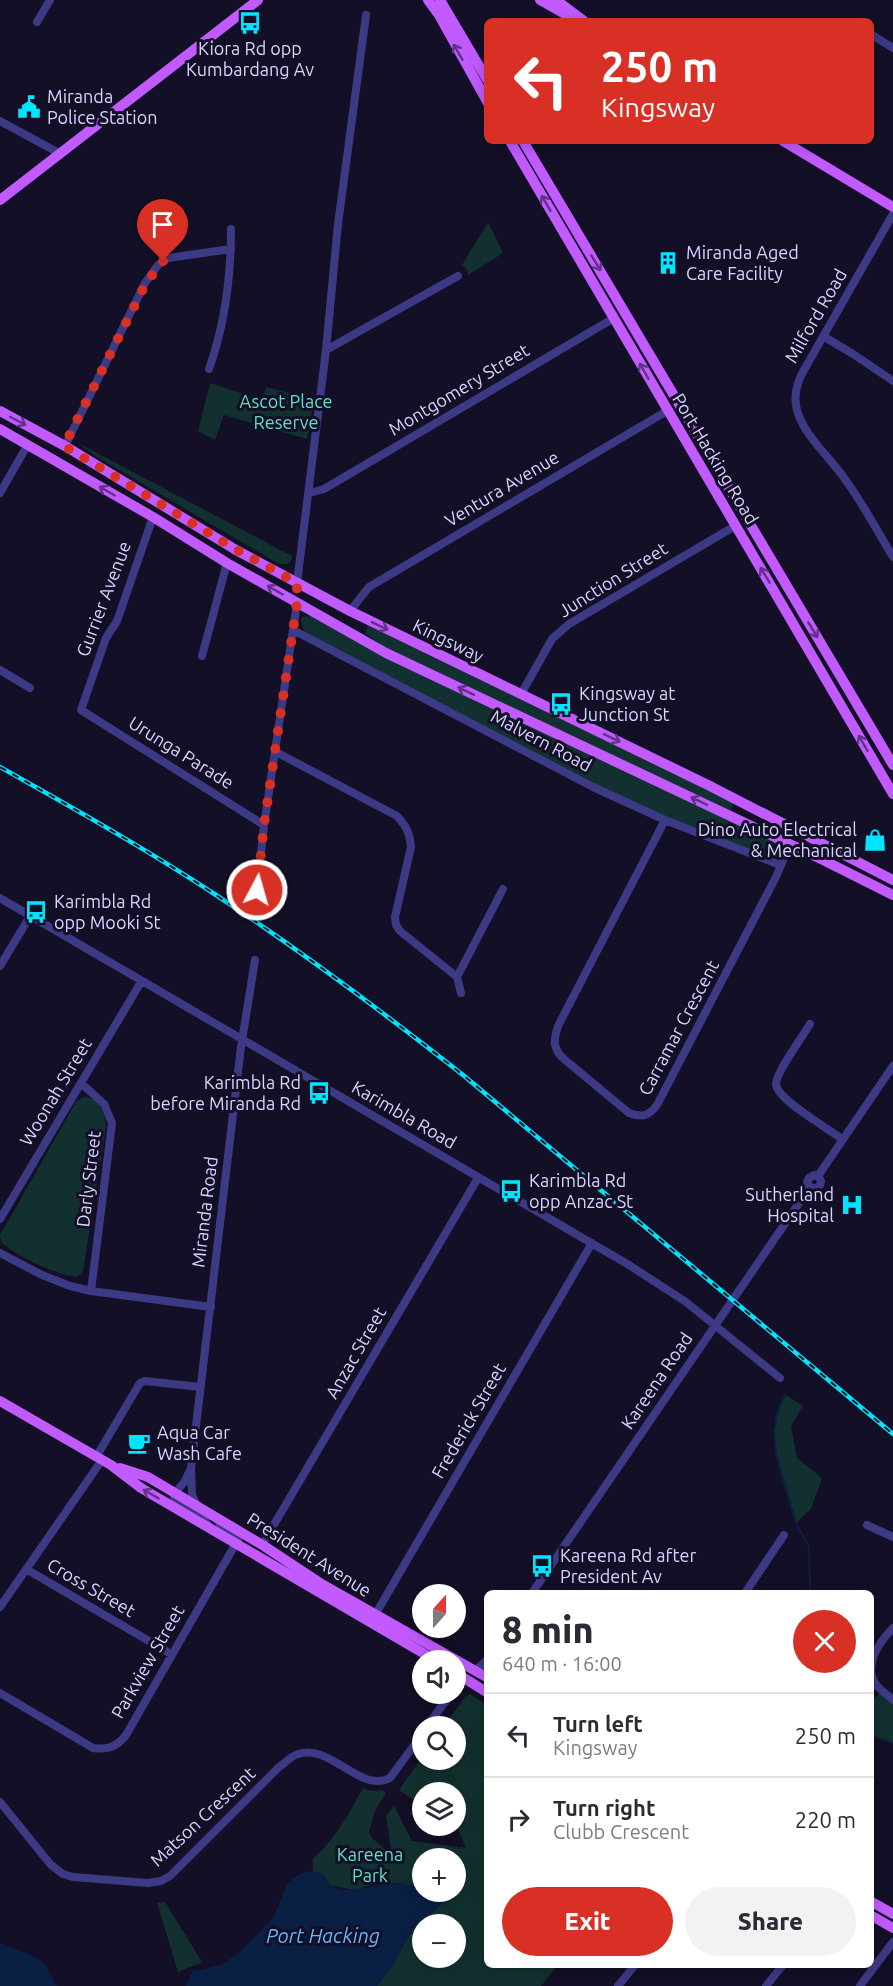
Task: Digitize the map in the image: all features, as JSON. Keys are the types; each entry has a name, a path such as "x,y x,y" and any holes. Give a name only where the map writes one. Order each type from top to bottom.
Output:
{"main road":[{"path":"0,200 256,0"},
{"path":"428,0 439,15 484,96"},
{"path":"440,0 484,74"},
{"path":"540,0 572,18"},
{"path":"556,0 580,18"},
{"name":"Port Hacking Road","path":"512,144 893,794"},
{"name":"Port Hacking Road","path":"525,144 893,765"},
{"path":"788,144 893,207"},
{"name":"Montgomery Street","path":"614,318 624,312"},
{"name":"Ventura Avenue","path":"667,411 679,404"},
{"name":"Kingsway","path":"0,411 159,501 237,550 350,611 797,829 893,880"},
{"name":"Kingsway","path":"0,429 153,517 227,563 386,653 893,895"},
{"path":"28,444 37,431"},
{"name":"Gurrier Avenue","path":"153,517 159,501"},
{"name":"Junction Street","path":"735,526 746,518"},
{"path":"297,583 297,603"},
{"path":"790,844 797,829"},
{"name":"President Avenue","path":"0,1401 103,1461 141,1488 418,1650"},
{"name":"President Avenue","path":"103,1461 148,1477 262,1545 320,1583 484,1676"},
{"path":"466,1676 475,1671"},
{"path":"466,1682 484,1691"},
{"path":"874,1903 893,1914"},
{"path":"874,1917 893,1928"}],"street":[{"path":"37,22 50,0"},
{"path":"297,583 326,350 338,224 366,15"},
{"path":"874,36 893,48"},
{"path":"0,121 59,153"},
{"name":"Milford Road","path":"893,214 799,379 795,396 797,410 804,427 855,493 893,557"},
{"path":"209,369 218,344 225,311 230,278 231,229"},
{"path":"64,446 146,283 158,265 168,258 231,249"},
{"path":"326,350 458,276"},
{"name":"Montgomery Street","path":"309,493 324,489 614,318"},
{"path":"823,336 893,381"},
{"name":"Ventura Avenue","path":"350,611 369,587 667,411"},
{"path":"0,493 28,444"},
{"name":"Gurrier Avenue","path":"81,710 106,638 117,621 153,517"},
{"name":"Junction Street","path":"521,694 552,639 569,624 735,526"},
{"path":"202,656 227,563"},
{"path":"257,890 264,825 297,603"},
{"name":"Malvern Road","path":"293,630 593,787 665,820 780,865"},
{"path":"0,670 30,688"},
{"name":"Urunga Parade","path":"81,710 264,825"},
{"path":"276,752 397,816 405,825 410,836 411,847 395,917 396,925 400,931 457,977"},
{"name":"Carramar Crescent","path":"665,820 555,1035 554,1044 557,1052 629,1113 639,1117 650,1115 657,1105 776,877 790,844"},
{"path":"460,993 457,977 503,889"},
{"name":"Karimbla Road","path":"0,898 592,1243 686,1302 780,1378"},
{"path":"0,966 30,916"},
{"name":"Miranda Road","path":"197,1506 192,1494 191,1468 242,1040 255,960"},
{"name":"Woonah Street","path":"0,1219 141,982"},
{"path":"810,1024 778,1077 777,1089 787,1101 842,1139 893,1066"},
{"name":"Darly Street","path":"81,1083 104,1104 112,1123 92,1291"},
{"name":"Kareena Road","path":"534,1590 810,1187 817,1188 820,1185 821,1181 818,1176 842,1139"},
{"name":"Anzac Street","path":"262,1545 478,1178"},
{"name":"Frederick Street","path":"375,1615 592,1243"},
{"path":"0,1252 48,1278 92,1291 211,1307"},
{"path":"0,1607 103,1461 140,1383 145,1381 200,1387"},
{"name":"Miranda Road","path":"175,1493 185,1481 191,1468"},
{"path":"175,1493 174,1498 177,1502 204,1518 209,1527"},
{"path":"217,1518 221,1527 239,1538 236,1543"},
{"path":"867,1525 893,1537"},
{"path":"747,1590 784,1535"},
{"name":"Parkview Street","path":"0,1693 93,1748 107,1749 119,1743 126,1735 236,1543"},
{"name":"Cross Street","path":"26,1569 171,1654"},
{"path":"874,1659 879,1642 893,1628"},
{"path":"475,1671 484,1663"},
{"path":"874,1679 877,1686 893,1700"},
{"name":"Matson Crescent","path":"0,1802 51,1865 63,1874 73,1877 157,1882 170,1876 279,1767 297,1754 304,1752 317,1754 368,1780 382,1782 390,1778 412,1748"},
{"path":"874,1967 893,1942"},
{"path":"618,1986 632,1968"},
{"path":"766,1986 781,1968"},
{"path":"860,1986 874,1968"}],"green space":[{"path":"488,222 503,253 468,275 467,269 462,265"},
{"name":"Ascot Place Reserve","path":"210,383 261,400 266,387 314,399 307,439 224,415 215,440 198,431"},
{"path":"78,443 292,556 291,561 287,564 279,564 97,457"},
{"path":"318,615 400,659 365,633 370,621 734,803 729,815 768,834 778,847 779,854 765,859 665,820 306,637 302,617"},
{"path":"83,1097 97,1103 106,1126 83,1271 77,1277 26,1259 1,1242 0,1235 76,1102"},
{"path":"785,1394 803,1406 791,1426 797,1458 822,1478 811,1509 797,1522 789,1503 775,1450 775,1420"},
{"path":"882,1690 893,1700 893,1743 874,1737 874,1699"},
{"path":"470,1694 484,1703 484,1968 556,1968 541,1986 377,1986 392,1966 412,1930 412,1968 466,1968 466,1914 430,1914 442,1902 466,1902 466,1848 461,1836 466,1836 466,1782 412,1782 412,1799 399,1790 413,1770 466,1770 466,1716 451,1716 460,1704 466,1704 466,1696"},
{"name":"Kareena Park","path":"363,1788 372,1791 383,1790 386,1793 375,1811 369,1832 372,1838 392,1855 386,1816 394,1806 412,1841 466,1848 412,1848 412,1886 399,1883 372,1885 354,1890 330,1885 324,1875 313,1872 313,1858 335,1835"},
{"path":"165,1902 202,1962 178,1972 157,1903"}],"water":[{"name":"Port Hacking","path":"310,1871 322,1873 330,1885 345,1890 395,1883 412,1886 412,1902 444,1902 430,1914 412,1914 412,1930 392,1966 377,1986 186,1986 192,1972 221,1965 240,1952 273,1918 288,1883 298,1875"},
{"path":"0,1943 40,1961 47,1967 57,1986 0,1986"}],"waterway":[{"path":"785,1394 778,1410 774,1432 776,1453 796,1523 809,1547 810,1590"},
{"path":"874,1737 893,1743"}],"railway":[{"path":"0,767 190,878 372,1005 463,1075 893,1434"}],"place":[{"name":"Kiora Rd opp Kumbardang Av","path":"250,23"},
{"name":"Miranda Police Station","path":"29,107"},
{"name":"Miranda Aged Care Facility","path":"668,263"},
{"name":"Kingsway at Junction St","path":"561,704"},
{"name":"Dino Auto Electrical & Mechanical","path":"875,840"},
{"name":"Karimbla Rd opp Mooki St","path":"36,912"},
{"name":"Karimbla Rd before Miranda Rd","path":"319,1093"},
{"name":"Karimbla Rd opp Anzac St","path":"511,1191"},
{"name":"Sutherland Hospital","path":"852,1205"},
{"name":"Aqua Car Wash Cafe","path":"139,1443"},
{"name":"Kareena Rd after President Av","path":"542,1566"}],"route":[{"path":"163,261 146,283 64,446 159,501 237,550 297,583 297,603 264,825 257,890"}]}
